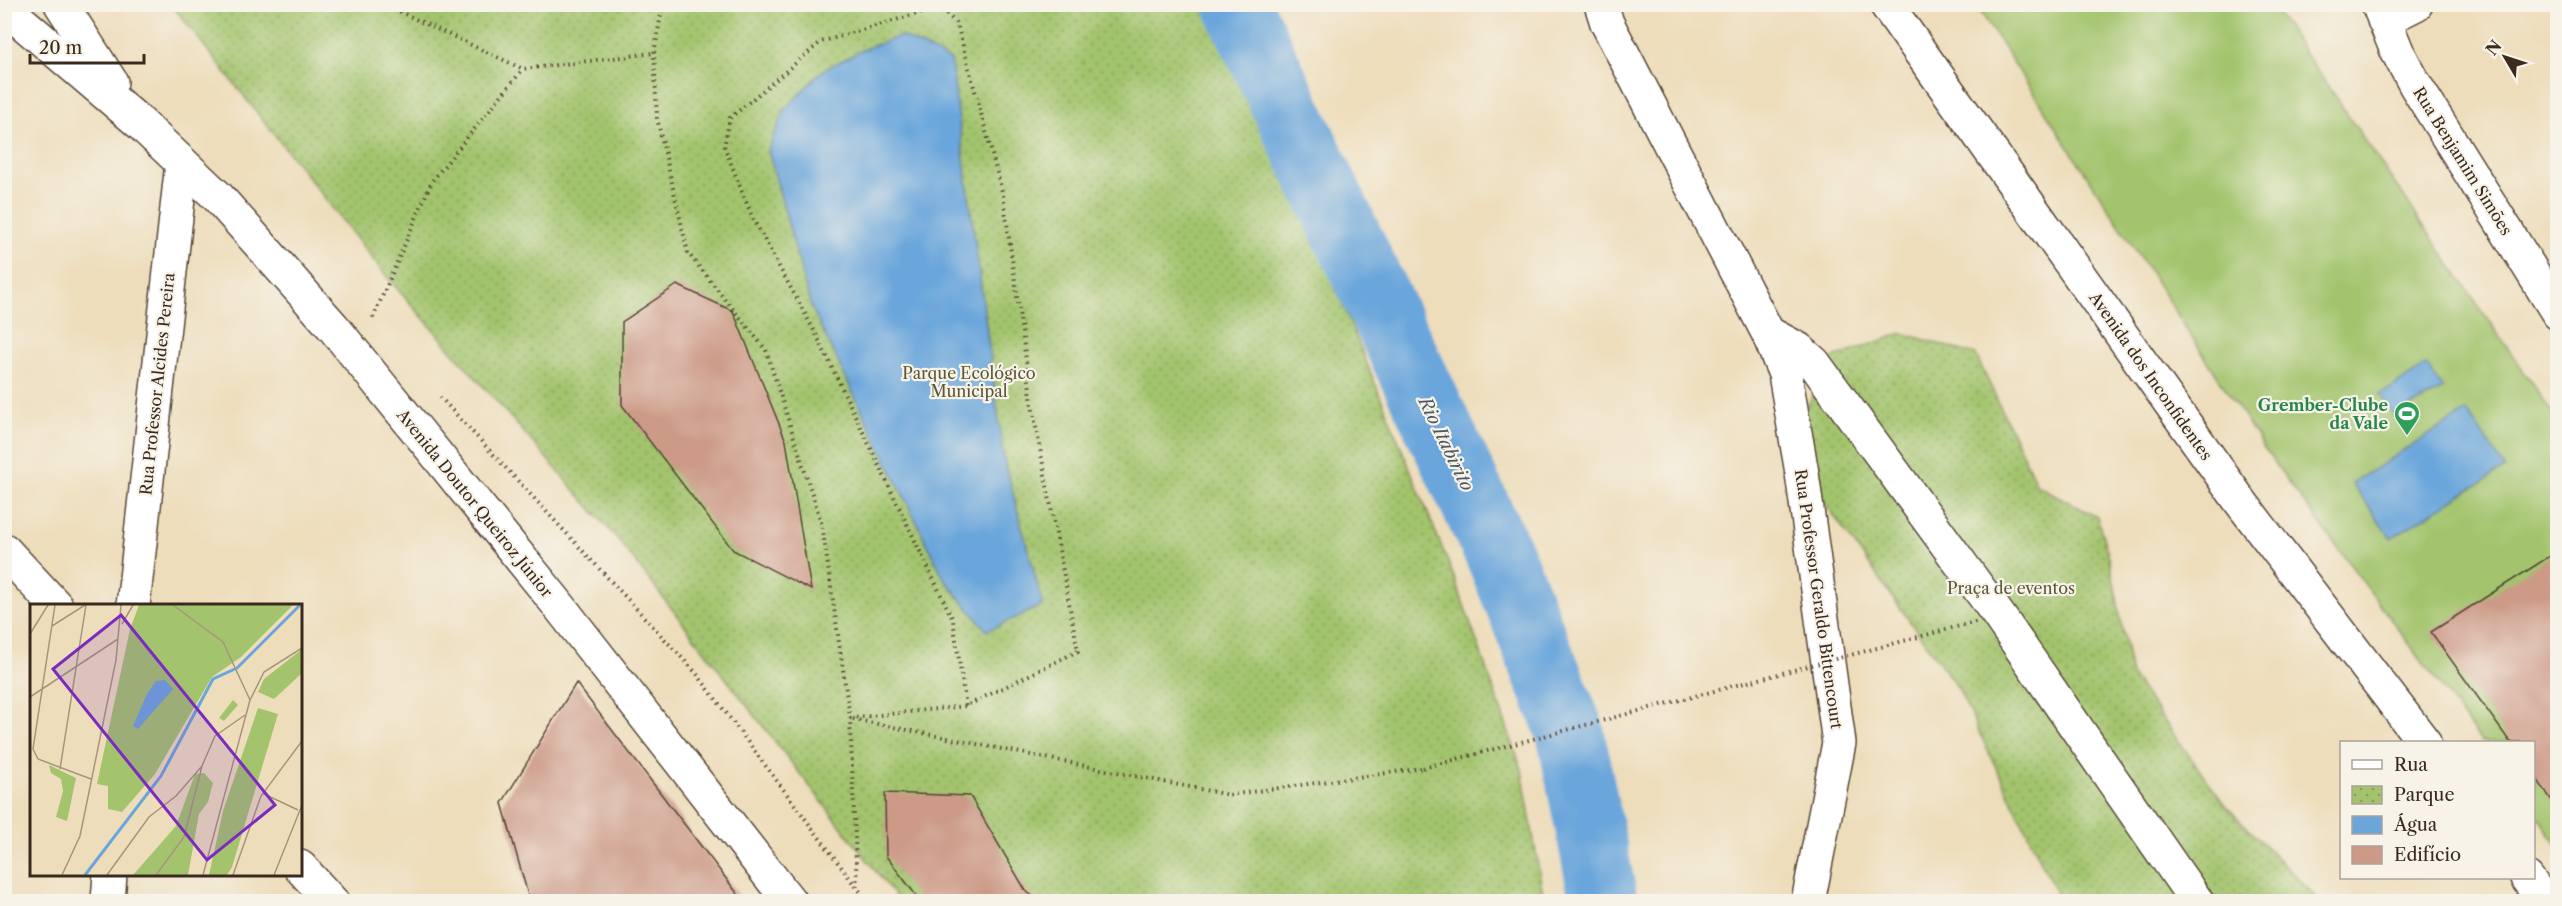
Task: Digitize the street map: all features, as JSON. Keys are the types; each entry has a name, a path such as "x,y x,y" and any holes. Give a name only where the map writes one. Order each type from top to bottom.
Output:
{"main road":[{"name":"Avenida Doutor Queiroz Júnior","path":"61,4 87,47 140,123"},
{"name":"Rua Professor Geraldo Bittencourt","path":"1601,4 1607,23 1768,333 1785,374 1803,473 1839,743 1808,902"},
{"name":"Avenida dos Inconfidentes","path":"1886,4 2240,501 2423,741"},
{"path":"2381,12 2416,4"},
{"name":"Avenida Doutor Queiroz Júnior","path":"4,7 140,123 218,197 334,328 556,603 790,902"},
{"name":"Rua Benjamim Simões","path":"2381,12 2416,86 2558,313"},
{"name":"Rua Professor Alcides Pereira","path":"133,604 182,163"},
{"path":"1768,333 1798,349 1814,363 2000,616 2198,902"},
{"path":"4,550 54,604"},
{"path":"302,869 332,902"},
{"path":"108,902 110,876"},
{"path":"2528,879 2545,902"}],"path":[{"path":"383,4 523,69 654,53"},
{"path":"663,4 654,53 657,118 688,253 766,350 822,525 850,718 857,888"},
{"path":"850,718 966,706 1078,651 1033,411 1003,195 957,24 940,7 821,42 730,118 724,146 753,219 815,332 953,620 966,706"},
{"path":"372,321 432,181 523,69"},
{"path":"435,391 697,674 857,888 870,902"},
{"path":"850,718 1229,795 1423,768 1979,621"}],"green space":[{"name":"Parque Ecológico Municipal","path":"172,5 1214,5 1299,197 1454,577 1522,770 1544,901 899,901 616,537 387,277"},
{"name":"Grember-Clube da Vale","path":"1976,5 2272,5 2557,420 2557,844 2535,812 2535,741 2481,741 2268,454"},
{"name":"Praça de eventos","path":"1902,333 1976,355 2037,485 2097,517 2110,561 2131,675 2225,805 2320,901 2060,901 1958,688 1785,448 1833,358"}],"water":[{"path":"901,36 951,60 1004,460 1043,605 987,631 945,580 811,307 768,150 785,109 823,70 864,49"},
{"path":"2427,365 2443,389 2394,416 2380,395"},
{"path":"2467,411 2505,468 2391,538 2352,483"}],"building":[{"path":"677,285 733,311 786,441 811,590 733,550 622,405 622,322"},
{"path":"2558,551 2558,809 2535,776 2535,741 2509,741 2431,632"},
{"path":"576,683 744,902 530,902 502,803"},
{"path":"885,793 970,796 1026,891 1040,902 921,902 886,856"}],"waterway":[{"name":"Rio Itabirito","path":"1237,4 1502,561 1570,731 1604,902"}],"place":[{"name":"Grember-Clube da Vale","path":"2407,437"}]}
